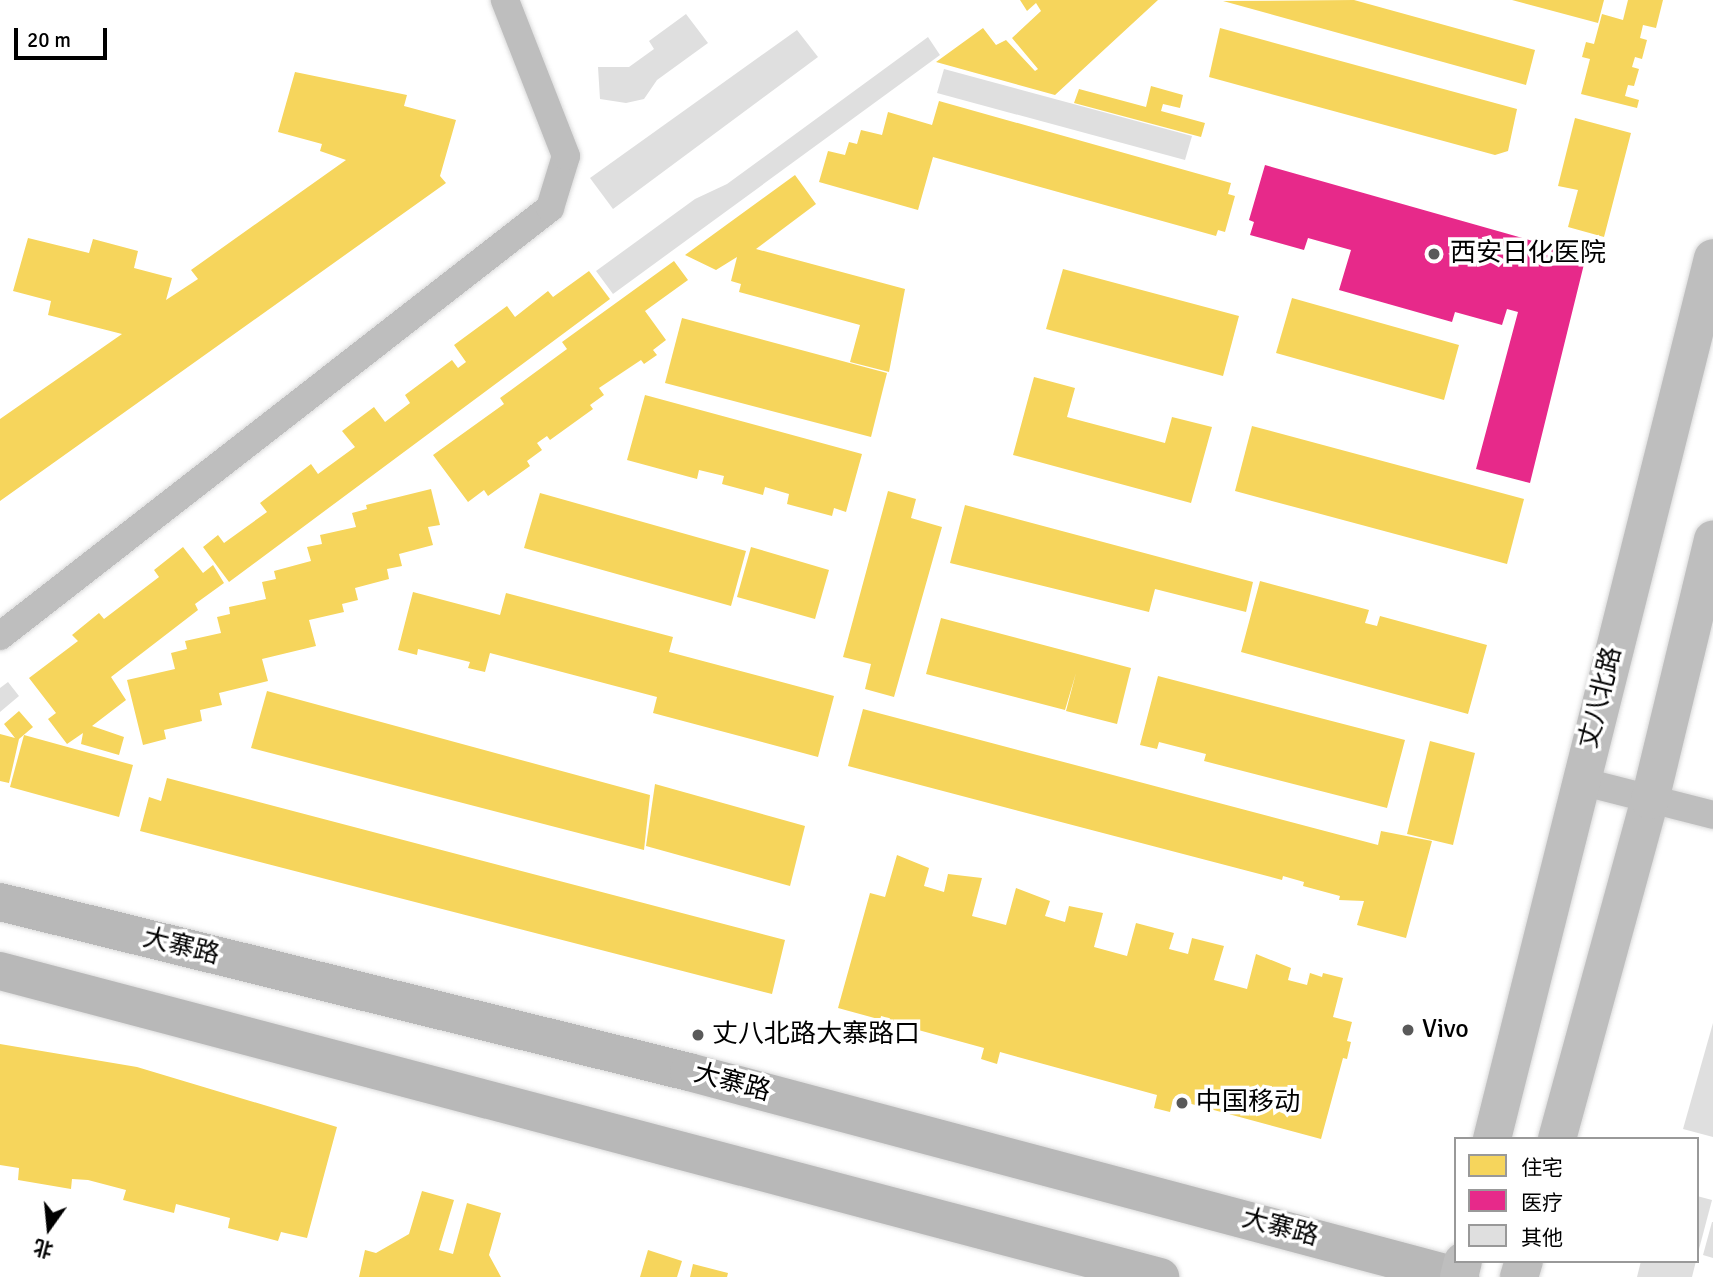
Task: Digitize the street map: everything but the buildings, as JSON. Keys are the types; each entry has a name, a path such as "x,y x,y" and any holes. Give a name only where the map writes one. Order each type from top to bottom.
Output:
{"main road":[{"name":"丈八北路","path":"1492,1137 1713,258"},
{"path":"1558,1137 1650,800 1713,540"},
{"name":"大寨路","path":"0,902 689,1072 1460,1273"},
{"path":"0,971 1160,1277"}],"street":[{"path":"0,636 551,208 566,156 505,0"},
{"path":"1580,781 1713,815"}],"place":[{"name":"西安日化医院","path":"1434,254"},
{"name":"Vivo","path":"1408,1030"},
{"name":"丈八北路大寨路口","path":"698,1035"},
{"name":"中国移动","path":"1182,1103"}]}
